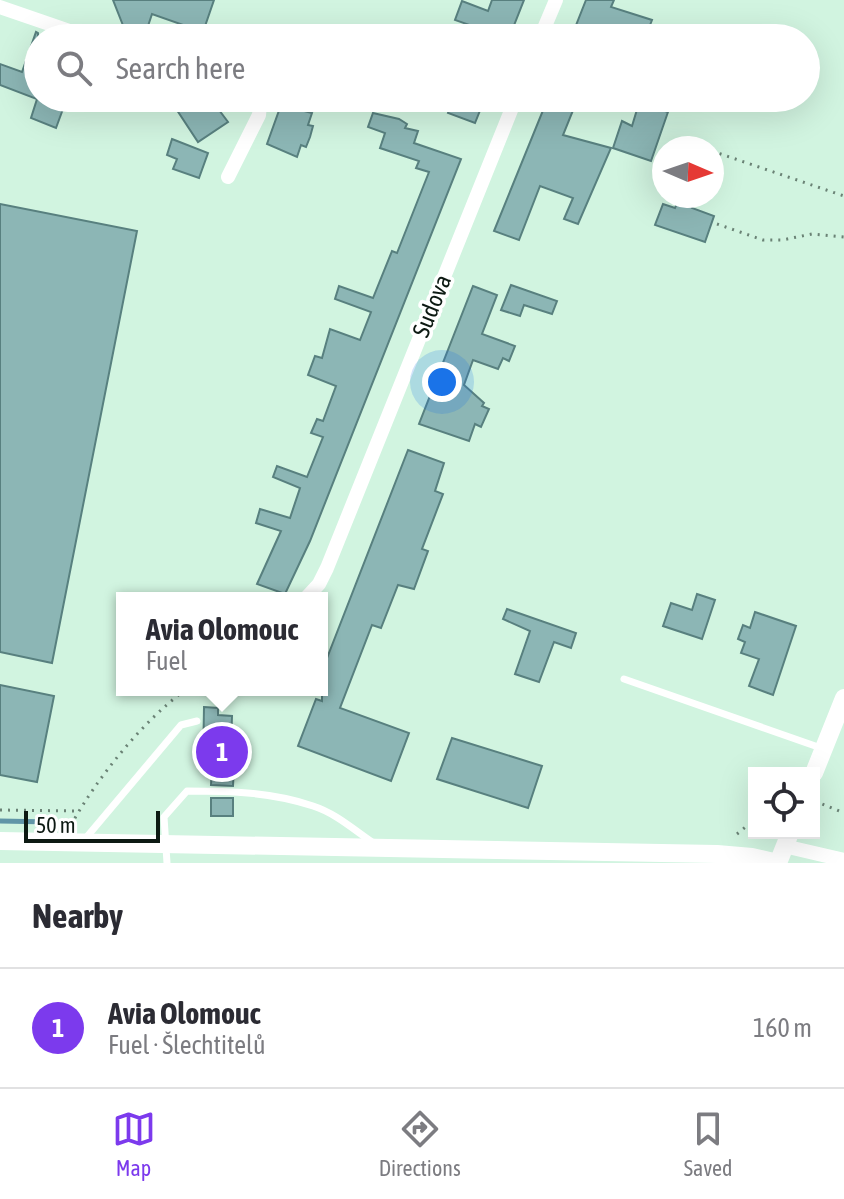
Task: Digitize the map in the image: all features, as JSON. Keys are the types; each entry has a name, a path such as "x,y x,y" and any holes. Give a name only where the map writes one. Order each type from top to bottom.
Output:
{"street":[{"path":"546,24 556,0"},
{"path":"0,7 49,24"},
{"path":"228,177 259,112"},
{"name":"Sudova","path":"312,592 327,568 510,112"},
{"path":"816,767 844,698"},
{"path":"0,841 82,842 167,854 379,848 441,856 743,855 782,851 844,860"}],"lane":[{"path":"624,679 823,749"},
{"path":"82,842 181,725 197,721"},
{"path":"167,854 164,817 187,791 239,791 314,806 341,820 379,848"}],"path":[{"path":"724,155 844,196"},
{"path":"717,224 763,240 812,234 844,237"},
{"path":"61,842 79,811 134,738 178,696"},
{"path":"820,803 844,813"},
{"path":"0,810 79,811"},
{"path":"737,834 748,825"}],"building":[{"path":"113,0 214,0 206,24 180,24 152,14 149,24 122,24"},
{"path":"492,0 524,0 515,24 467,24 455,20 462,1 488,11"},
{"path":"586,0 614,0 611,7 652,20 650,24 577,24"},
{"path":"0,64 22,72 24,66 24,94 0,85"},
{"path":"33,112 62,112 56,128 31,118"},
{"path":"178,112 220,112 228,122 198,142"},
{"path":"278,112 312,113 308,125 313,126 310,137 306,147 301,145 297,157 267,144"},
{"path":"448,112 479,112 475,123"},
{"path":"542,112 572,112 563,135 611,148 578,224 564,219 573,198 540,186 519,240 494,231"},
{"path":"636,112 668,112 660,136 652,136 651,161 613,148 622,121 632,126"},
{"path":"373,113 399,119 407,124 405,128 418,131 414,143 461,159 310,541 286,592 279,592 257,584 281,531 256,523 260,509 290,518 300,488 273,477 277,466 307,477 323,437 311,433 317,419 323,421 336,386 308,375 315,356 322,358 330,329 360,340 371,312 335,299 339,286 373,298 392,251 397,253 429,172 416,168 419,161 380,148 385,133 368,127"},
{"path":"172,139 208,153 199,178 173,169 177,159 167,155"},
{"path":"0,204 137,231 52,663 0,652"},
{"path":"661,208 692,208 714,216 705,242 655,225"},
{"path":"511,285 557,301 552,314 524,305 520,316 501,310"},
{"path":"473,286 497,295 482,334 515,346 509,361 503,358 498,369 473,360 464,385 484,403 482,406 489,409 481,427 475,424 469,441 419,424"},
{"path":"408,450 444,463 435,491 443,494 422,549 428,551 414,589 398,585 381,628 372,625 340,708 409,733 391,781 298,746 316,699 322,701 322,696 328,696 328,656"},
{"path":"697,594 715,600 702,639 663,626 671,603 692,610"},
{"path":"507,609 576,633 571,648 554,642 539,682 515,674 530,631 503,619"},
{"path":"755,612 796,626 773,695 749,686 759,659 741,653 745,642 738,639 743,625 750,628"},
{"path":"0,685 54,696 37,782 0,775"},
{"path":"204,707 218,708 218,715 232,716 231,746 244,746 244,767 234,767 233,786 211,785 212,766 203,766"},
{"path":"452,738 542,766 528,808 437,779"},
{"path":"211,798 233,798 233,816 211,816"}],"waterway":[{"path":"0,821 51,822"}],"place":[{"name":"Avia Olomouc","path":"222,752"}]}
